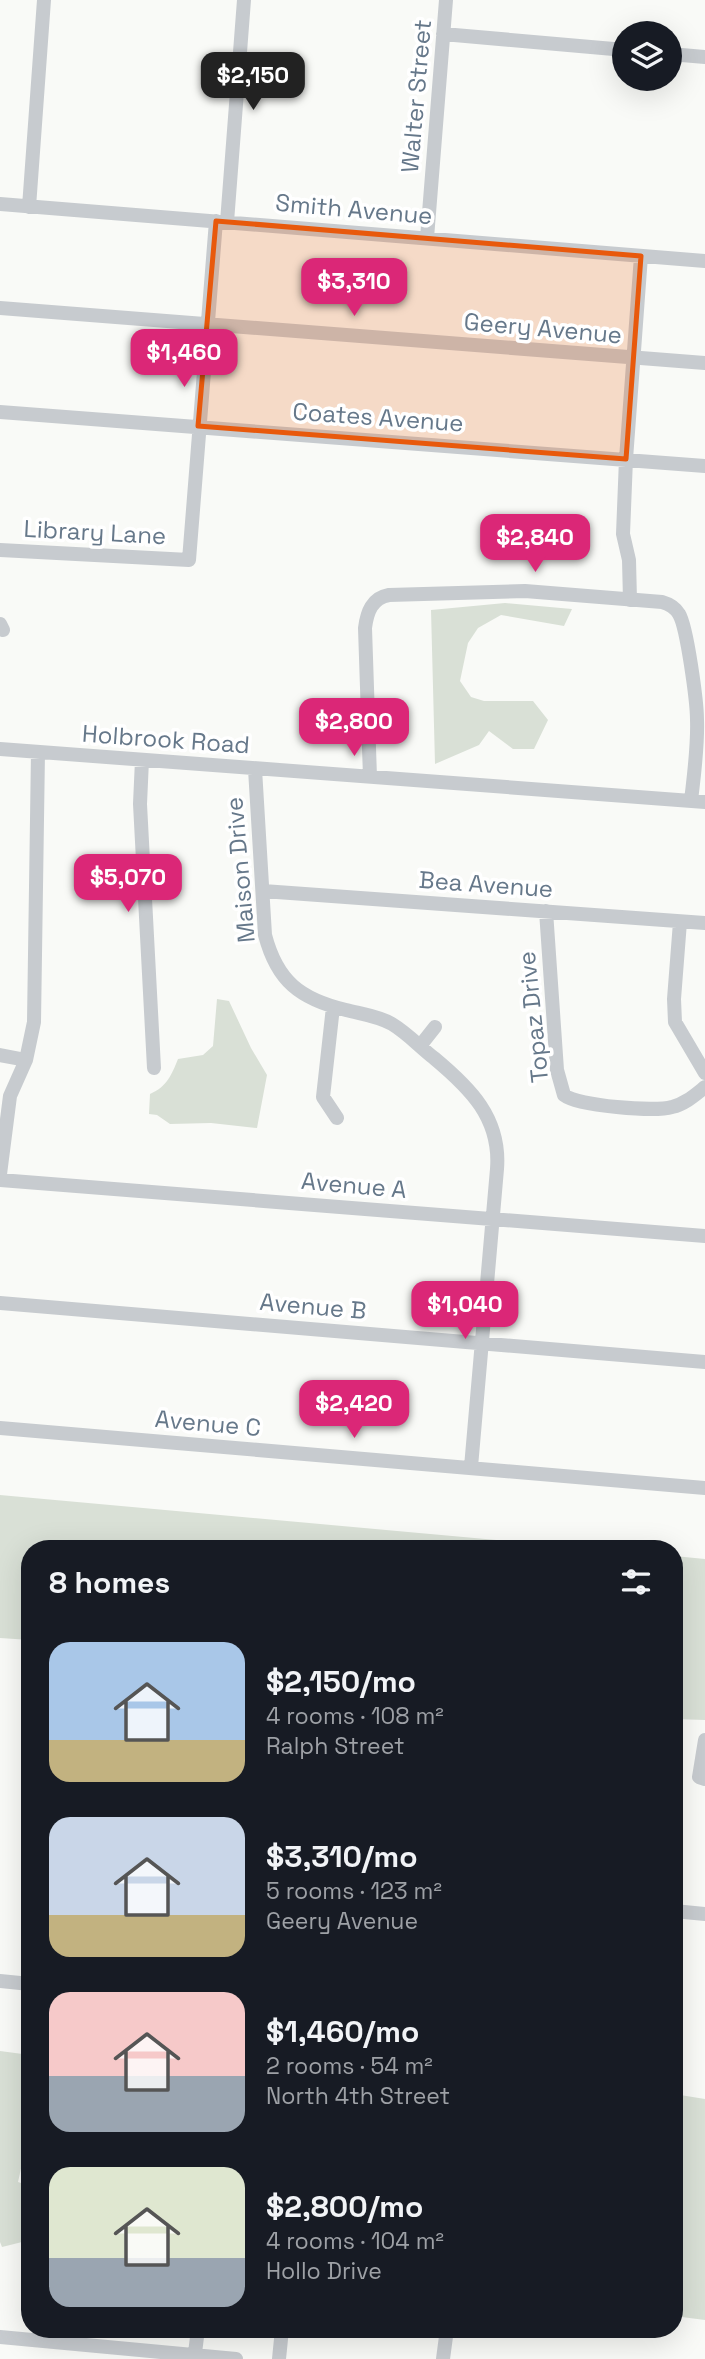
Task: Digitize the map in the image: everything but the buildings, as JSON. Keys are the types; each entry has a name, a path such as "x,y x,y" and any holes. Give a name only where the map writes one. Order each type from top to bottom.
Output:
{"street":[{"path":"29,207 44,0"},
{"path":"198,426 207,323 222,222 244,0"},
{"name":"Walter Street","path":"427,238 446,0"},
{"path":"443,34 612,49"},
{"path":"682,55 705,57"},
{"name":"Smith Avenue","path":"0,204 705,261"},
{"path":"630,600 629,560 623,534 641,256"},
{"name":"Geery Avenue","path":"0,308 705,363"},
{"name":"Coates Avenue","path":"0,412 705,466"},
{"name":"Library Lane","path":"0,550 188,560 198,426"},
{"path":"370,777 365,628 369,610 379,599 389,596 525,590 670,604 681,616 697,720 698,802"},
{"name":"Holbrook Road","path":"0,749 698,802"},
{"path":"0,1177 10,1096 26,1060 33,1032 38,752"},
{"path":"142,760 140,804 153,1068"},
{"name":"Maison Drive","path":"255,769 265,935 274,964 286,980 300,991 333,1007 365,1014 391,1024 466,1085 486,1114 498,1157 471,1467"},
{"name":"Bea Avenue","path":"263,891 705,923"},
{"name":"Topaz Drive","path":"546,911 557,1070 564,1095 579,1103 659,1109 679,1105 705,1087"},
{"path":"680,922 674,999 675,1022 705,1073"},
{"path":"333,1007 323,1097 337,1118"},
{"path":"420,1046 435,1027"},
{"path":"0,1055 26,1060"},
{"name":"Avenue A","path":"0,1177 705,1237"},
{"name":"Avenue B","path":"0,1303 705,1362"},
{"name":"Avenue C","path":"0,1428 705,1488"},
{"path":"705,1740 699,1777 705,1779"},
{"path":"683,1912 705,1914"},
{"path":"0,1982 21,1983"},
{"path":"0,2337 100,2352 195,2353 236,2359"},
{"path":"195,2353 197,2338"},
{"path":"279,2359 281,2338"},
{"path":"443,2359 446,2338"}],"highlighted area":[{"path":"216,221 641,256 626,459 198,426"}],"shaded area":[{"path":"505,603 572,609 564,626 501,615 478,628 468,643 460,681 471,697 484,701 533,701 548,720 534,749 513,749 489,731 479,745 435,764 431,610"},
{"path":"217,999 229,1001 267,1075 257,1128 211,1123 170,1124 157,1115 149,1114 150,1094 165,1084 178,1059 203,1055 213,1046"},
{"path":"0,1495 497,1540 21,1540 21,1639 0,1638"},
{"path":"683,1557 705,1559 705,1720 683,1719"},
{"path":"0,2051 21,2054 21,2168 18,2182 21,2183 21,2242 2,2247"},
{"path":"683,2095 705,2099 705,2320 683,2317"}]}
